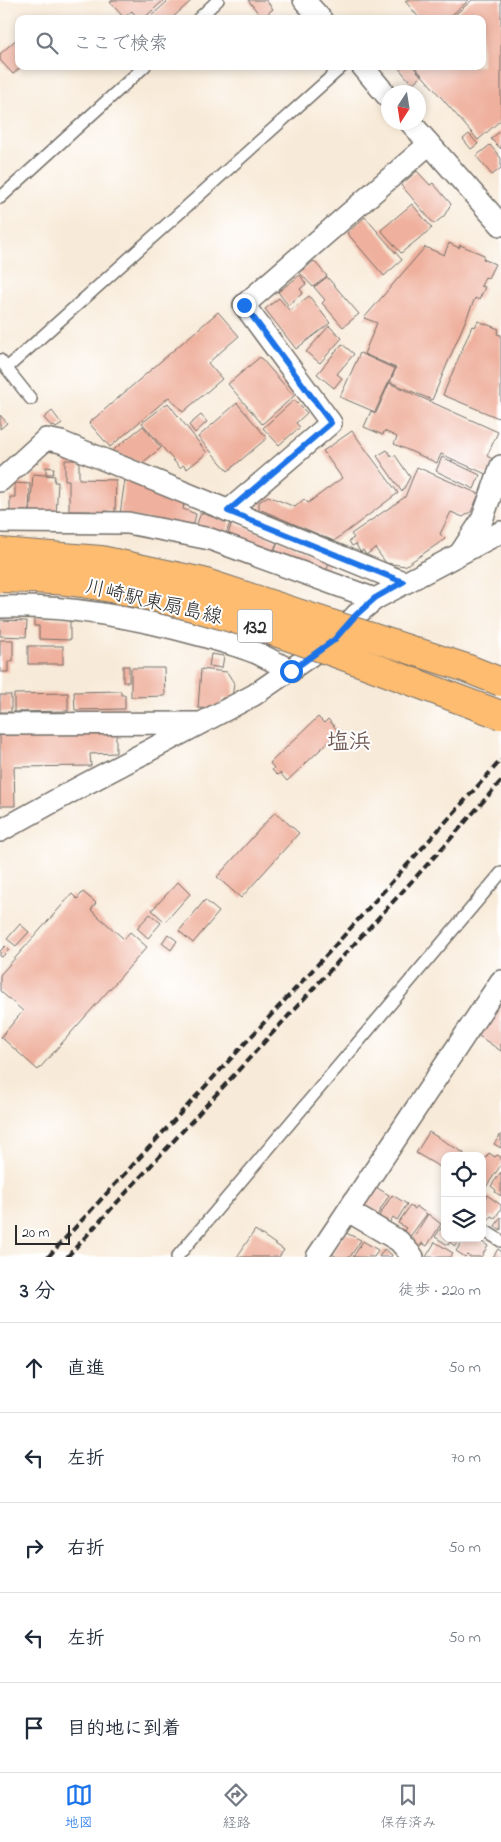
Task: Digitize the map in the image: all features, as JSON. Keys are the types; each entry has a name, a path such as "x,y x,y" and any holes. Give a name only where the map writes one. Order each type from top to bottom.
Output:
{"highway":[{"name":"川崎駅東扇島線","path":"0,552 101,560 202,582 466,668 501,682"},
{"name":"川崎駅東扇島線","path":"0,578 42,579 94,584 191,606 283,635 501,715"}],"street":[{"path":"304,0 317,15"},
{"path":"365,70 381,89"},
{"path":"417,130 501,225"},
{"path":"228,511 331,423 244,305 429,144"},
{"path":"0,481 46,439 61,442 403,582"},
{"path":"461,553 482,520 501,466"},
{"path":"0,522 128,523 210,539 375,598"},
{"path":"0,831 254,695 334,640 356,615 375,598 501,532"},
{"path":"0,607 34,606 102,614 172,628 222,641 260,654 291,671"},
{"path":"0,724 200,723"},
{"path":"317,1257 501,981"},
{"path":"348,1211 399,1242 413,1257"}],"lane":[{"path":"202,15 218,0"},
{"path":"0,198 141,70"},
{"path":"31,400 3,364 338,70"},
{"path":"177,1257 501,873"},
{"path":"486,1232 501,1241"}],"building":[{"path":"113,0 164,0 147,15 135,15 132,11 127,15 121,15 110,2"},
{"path":"169,0 192,0 175,15 152,15"},
{"path":"248,0 266,0 273,9 266,15 260,15"},
{"path":"469,0 452,15 417,15 405,1"},
{"path":"472,0 501,0 501,120 478,140 417,70 486,70 486,15 455,15"},
{"path":"15,41 15,70 18,70 13,74 0,60 0,54"},
{"path":"400,70 416,70 421,76 412,84"},
{"path":"501,130 501,149 491,139"},
{"path":"469,134 478,144 471,149 463,139"},
{"path":"490,145 501,158 501,168 492,175 476,156"},
{"path":"417,171 430,185 433,183 451,204 444,216 434,224 401,185"},
{"path":"412,204 432,228 401,253 381,230"},
{"path":"365,217 402,260 384,276 347,233"},
{"path":"449,243 459,248 460,245 484,255 483,259 495,264 488,278 485,277 481,286 485,287 479,300 475,298 432,400 390,382 396,368 364,354 377,323 364,318 425,247 444,255"},
{"path":"314,261 327,276 313,287 300,273"},
{"path":"300,275 306,284 300,289 303,293 288,305 278,292"},
{"path":"327,277 359,314 343,327 322,303 325,300 314,287"},
{"path":"309,296 330,323 296,349 265,309 279,298 290,311"},
{"path":"218,312 239,336 208,363 222,379 183,412 169,397 110,447 89,423"},
{"path":"478,321 499,329 497,334 501,335 501,419 443,395 472,326 475,327"},
{"path":"329,326 342,338 320,363 306,352"},
{"path":"342,344 354,354 337,374 342,378 334,388 317,374"},
{"path":"360,353 395,369 375,412 340,397"},
{"path":"260,357 294,396 262,424 228,384"},
{"path":"389,383 498,432 487,456 494,460 488,475 441,454 437,463 394,444 397,437 384,431 383,435 364,427 371,411 376,413"},
{"path":"294,400 307,413 296,423 300,427 279,445 263,428"},
{"path":"168,403 207,453 187,469 183,465 180,468 142,423"},
{"path":"237,403 267,438 228,471 198,437"},
{"path":"52,411 62,424 56,428 52,427 44,418"},
{"path":"0,415 7,423 0,429"},
{"path":"201,415 207,422 195,433 189,425"},
{"path":"143,426 161,448 142,463 112,451"},
{"path":"352,431 398,493 334,541 259,509 259,502 268,496 295,507 304,499 308,503 342,478 323,451"},
{"path":"387,450 392,457 395,455 410,477 402,492 377,456"},
{"path":"442,457 480,475 474,489 436,471"},
{"path":"65,460 79,460 79,479 116,480 115,512 105,511 105,514 91,514 91,511 69,511 69,480 65,480"},
{"path":"46,467 54,468 53,474 46,474"},
{"path":"417,467 479,494 471,512 463,517 451,512 440,534 445,539 405,566 386,563 375,548 366,555 363,550 360,552 356,544 352,546 349,541 354,538 351,534 405,497"},
{"path":"33,474 55,476 54,482 58,482 56,516 30,514"},
{"path":"125,479 184,503 183,509 196,514 193,528 120,514"},
{"path":"15,483 30,484 29,514 10,513 10,497 15,497"},
{"path":"201,513 230,523 225,536 196,526"},
{"path":"232,522 278,541 272,553 227,537"},
{"path":"279,540 330,561 325,574 274,553"},
{"path":"34,618 70,619 70,640 39,639 39,626 34,626"},
{"path":"0,620 27,621 26,637 0,636"},
{"path":"0,640 13,640 13,661 8,661 8,672 0,672"},
{"path":"28,646 63,646 63,664 28,664"},
{"path":"211,654 224,656 222,668 209,666"},
{"path":"123,666 129,666 129,682 123,682"},
{"path":"131,668 164,668 165,696 131,697"},
{"path":"201,669 227,672 234,683 232,699 222,698 222,703 212,709 198,708"},
{"path":"121,691 121,695 125,695 125,709 75,710 74,692"},
{"path":"68,693 68,711 14,712 14,694"},
{"path":"0,695 11,695 11,712 0,712"},
{"path":"318,717 324,723 328,719 339,732 287,781 280,773 277,775 272,770 274,768 270,763"},
{"path":"116,732 116,753 90,754 91,766 14,767 15,806 0,806 0,734"},
{"path":"275,812 299,833 241,898 217,877"},
{"path":"178,882 190,894 165,922 152,910"},
{"path":"83,892 96,903 91,910 124,939 130,932 147,947 38,1070 1,1037 23,1011 0,991 0,975 72,894 77,899"},
{"path":"205,900 219,912 193,943 179,931"},
{"path":"150,914 161,923 148,938 137,928"},
{"path":"20,924 29,932 16,946 7,939"},
{"path":"168,934 177,941 171,950 162,943"},
{"path":"5,946 9,950 2,957 0,956 0,951"},
{"path":"501,997 501,1051 476,1034"},
{"path":"429,1132 462,1152 441,1152 441,1168 416,1153"},
{"path":"501,1134 501,1148 494,1144"},
{"path":"489,1153 495,1157 497,1155 501,1157 501,1165 486,1187 486,1157"},
{"path":"501,1172 501,1196 491,1186"},
{"path":"374,1186 389,1195 375,1219 363,1212 361,1205"},
{"path":"392,1195 407,1204 397,1220 393,1217 389,1223 377,1219"},
{"path":"487,1195 501,1205 501,1209 495,1218 491,1216 488,1220 486,1219"},
{"path":"410,1206 415,1209 416,1206 427,1214 408,1239 401,1234 406,1228 398,1223"},
{"path":"428,1214 441,1224 427,1246 422,1243 419,1248 410,1243"},
{"path":"501,1217 501,1230 495,1226"},
{"path":"441,1228 441,1241 435,1237"},
{"path":"255,1230 284,1250 279,1257 237,1257"},
{"path":"346,1233 361,1240 350,1257 337,1257 332,1254"},
{"path":"363,1241 378,1250 374,1257 353,1257"},
{"path":"435,1242 453,1253 452,1257 426,1257"},
{"path":"462,1242 482,1242 488,1246 481,1257 470,1257 467,1255 465,1257 456,1251"},
{"path":"384,1249 392,1255 391,1257 379,1257"},
{"path":"498,1249 501,1251 501,1257 493,1257"}],"railway":[{"path":"48,1257 331,950 501,760"},
{"path":"67,1257 446,844 501,781"}],"district":[{"name":"塩浜","path":"349,740"}],"route":[{"path":"244,305 331,423 228,511 403,582 375,598 356,615 334,640 291,671"}]}
